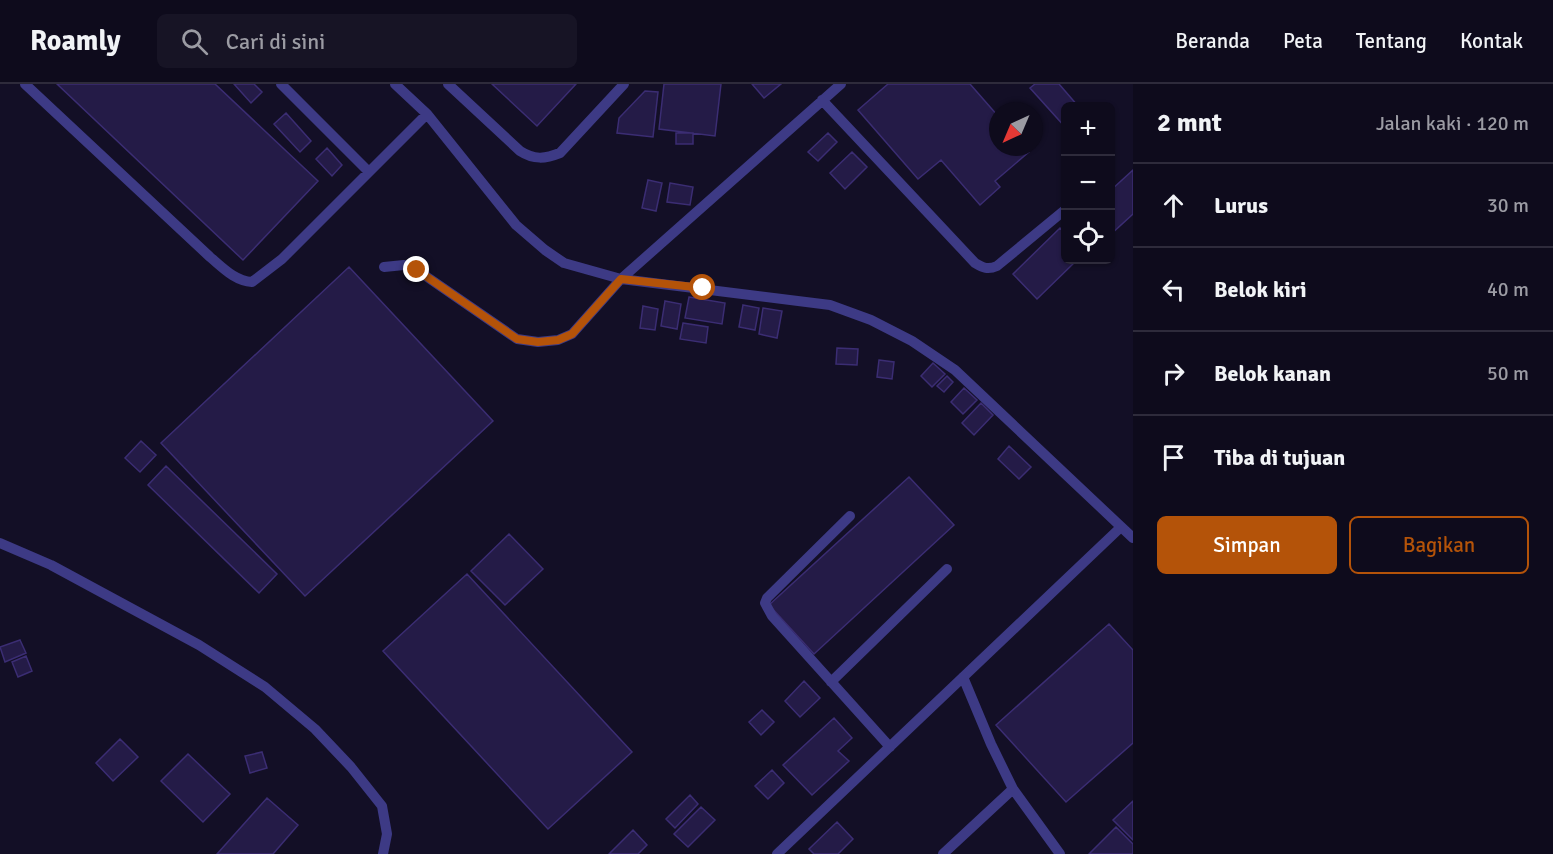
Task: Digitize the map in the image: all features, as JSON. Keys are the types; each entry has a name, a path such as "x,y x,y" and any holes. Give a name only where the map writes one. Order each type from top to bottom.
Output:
{"lane":[{"path":"25,84 210,257 233,276 252,282 282,259 427,114"},
{"path":"281,84 369,172"},
{"path":"395,84 427,114 516,225 564,263 621,279 830,305 871,320 912,340 955,370 1133,538"},
{"path":"448,84 520,151 530,157 546,158 560,153 624,84"},
{"path":"384,267 404,265 417,270 517,339 538,342 558,340 572,334 621,279 841,84"},
{"path":"822,100 975,263 984,268 991,269 998,266 1064,210"},
{"path":"850,516 767,598 765,603 772,616 890,747"},
{"path":"777,854 1121,527"},
{"path":"0,543 51,565 199,645 265,687 322,736 351,766 382,806 387,834 383,854"},
{"path":"831,682 947,569"},
{"path":"963,677 1013,789 1060,854"},
{"path":"943,854 1013,789"}],"building":[{"path":"57,84 215,84 318,181 243,260"},
{"path":"234,84 254,84 262,92 251,103"},
{"path":"492,84 576,84 537,126"},
{"path":"664,84 721,84 715,136 659,129"},
{"path":"752,84 781,84 764,98"},
{"path":"888,84 970,84 989,106 989,156 1024,156 995,181 1000,187 980,205 941,160 918,179 858,110"},
{"path":"1035,84 1059,84 1075,102 1061,102 1061,122 1030,88"},
{"path":"645,91 658,92 653,137 617,133 619,118"},
{"path":"286,113 311,141 300,152 274,124"},
{"path":"676,133 693,133 693,144 676,144"},
{"path":"828,133 837,142 818,161 808,152"},
{"path":"327,148 342,165 332,176 316,159"},
{"path":"852,152 867,167 845,189 830,173"},
{"path":"1133,170 1133,214 1115,230 1115,210 1115,186"},
{"path":"648,180 662,183 656,211 642,208"},
{"path":"670,183 693,187 690,205 667,202"},
{"path":"1061,229 1061,264 1073,264 1037,299 1013,274"},
{"path":"349,267 493,421 305,596 161,443"},
{"path":"689,297 725,303 722,324 685,318"},
{"path":"665,301 681,304 677,329 661,326"},
{"path":"743,305 759,308 755,330 739,327"},
{"path":"643,306 658,309 655,330 640,328"},
{"path":"763,308 782,311 777,338 759,334"},
{"path":"683,323 708,327 706,343 680,339"},
{"path":"837,348 858,349 857,365 836,364"},
{"path":"879,360 894,362 892,379 877,377"},
{"path":"933,363 945,374 932,387 921,376"},
{"path":"947,376 953,382 944,392 937,386"},
{"path":"964,388 977,400 963,414 951,402"},
{"path":"981,403 993,415 974,435 962,423"},
{"path":"141,441 156,455 140,472 125,458"},
{"path":"1009,446 1031,467 1019,479 998,459"},
{"path":"166,466 277,574 259,593 148,485"},
{"path":"909,477 954,525 814,654 769,605"},
{"path":"509,534 543,569 505,605 471,571"},
{"path":"467,574 632,752 548,829 383,651"},
{"path":"1109,624 1133,650 1133,743 1066,802 996,725"},
{"path":"20,640 26,653 5,662 0,647"},
{"path":"26,656 32,671 18,677 12,662"},
{"path":"804,681 820,698 800,717 785,701"},
{"path":"762,710 774,722 761,735 749,722"},
{"path":"834,718 852,738 838,751 849,761 812,795 783,765"},
{"path":"120,739 138,757 113,781 96,763"},
{"path":"262,752 267,768 250,773 245,756"},
{"path":"188,754 230,794 203,822 161,781"},
{"path":"772,770 784,783 768,799 755,786"},
{"path":"690,795 698,804 675,828 666,819"},
{"path":"267,798 298,825 273,854 217,854"},
{"path":"1133,801 1133,840 1113,820"},
{"path":"701,807 715,820 688,847 674,834"},
{"path":"837,822 853,839 838,854 814,854 809,849"},
{"path":"1116,827 1133,844 1133,854 1089,854"},
{"path":"633,830 647,845 638,854 609,854"}],"route":[{"path":"417,270 517,339 538,342 558,340 572,334 621,279 703,288"}]}
